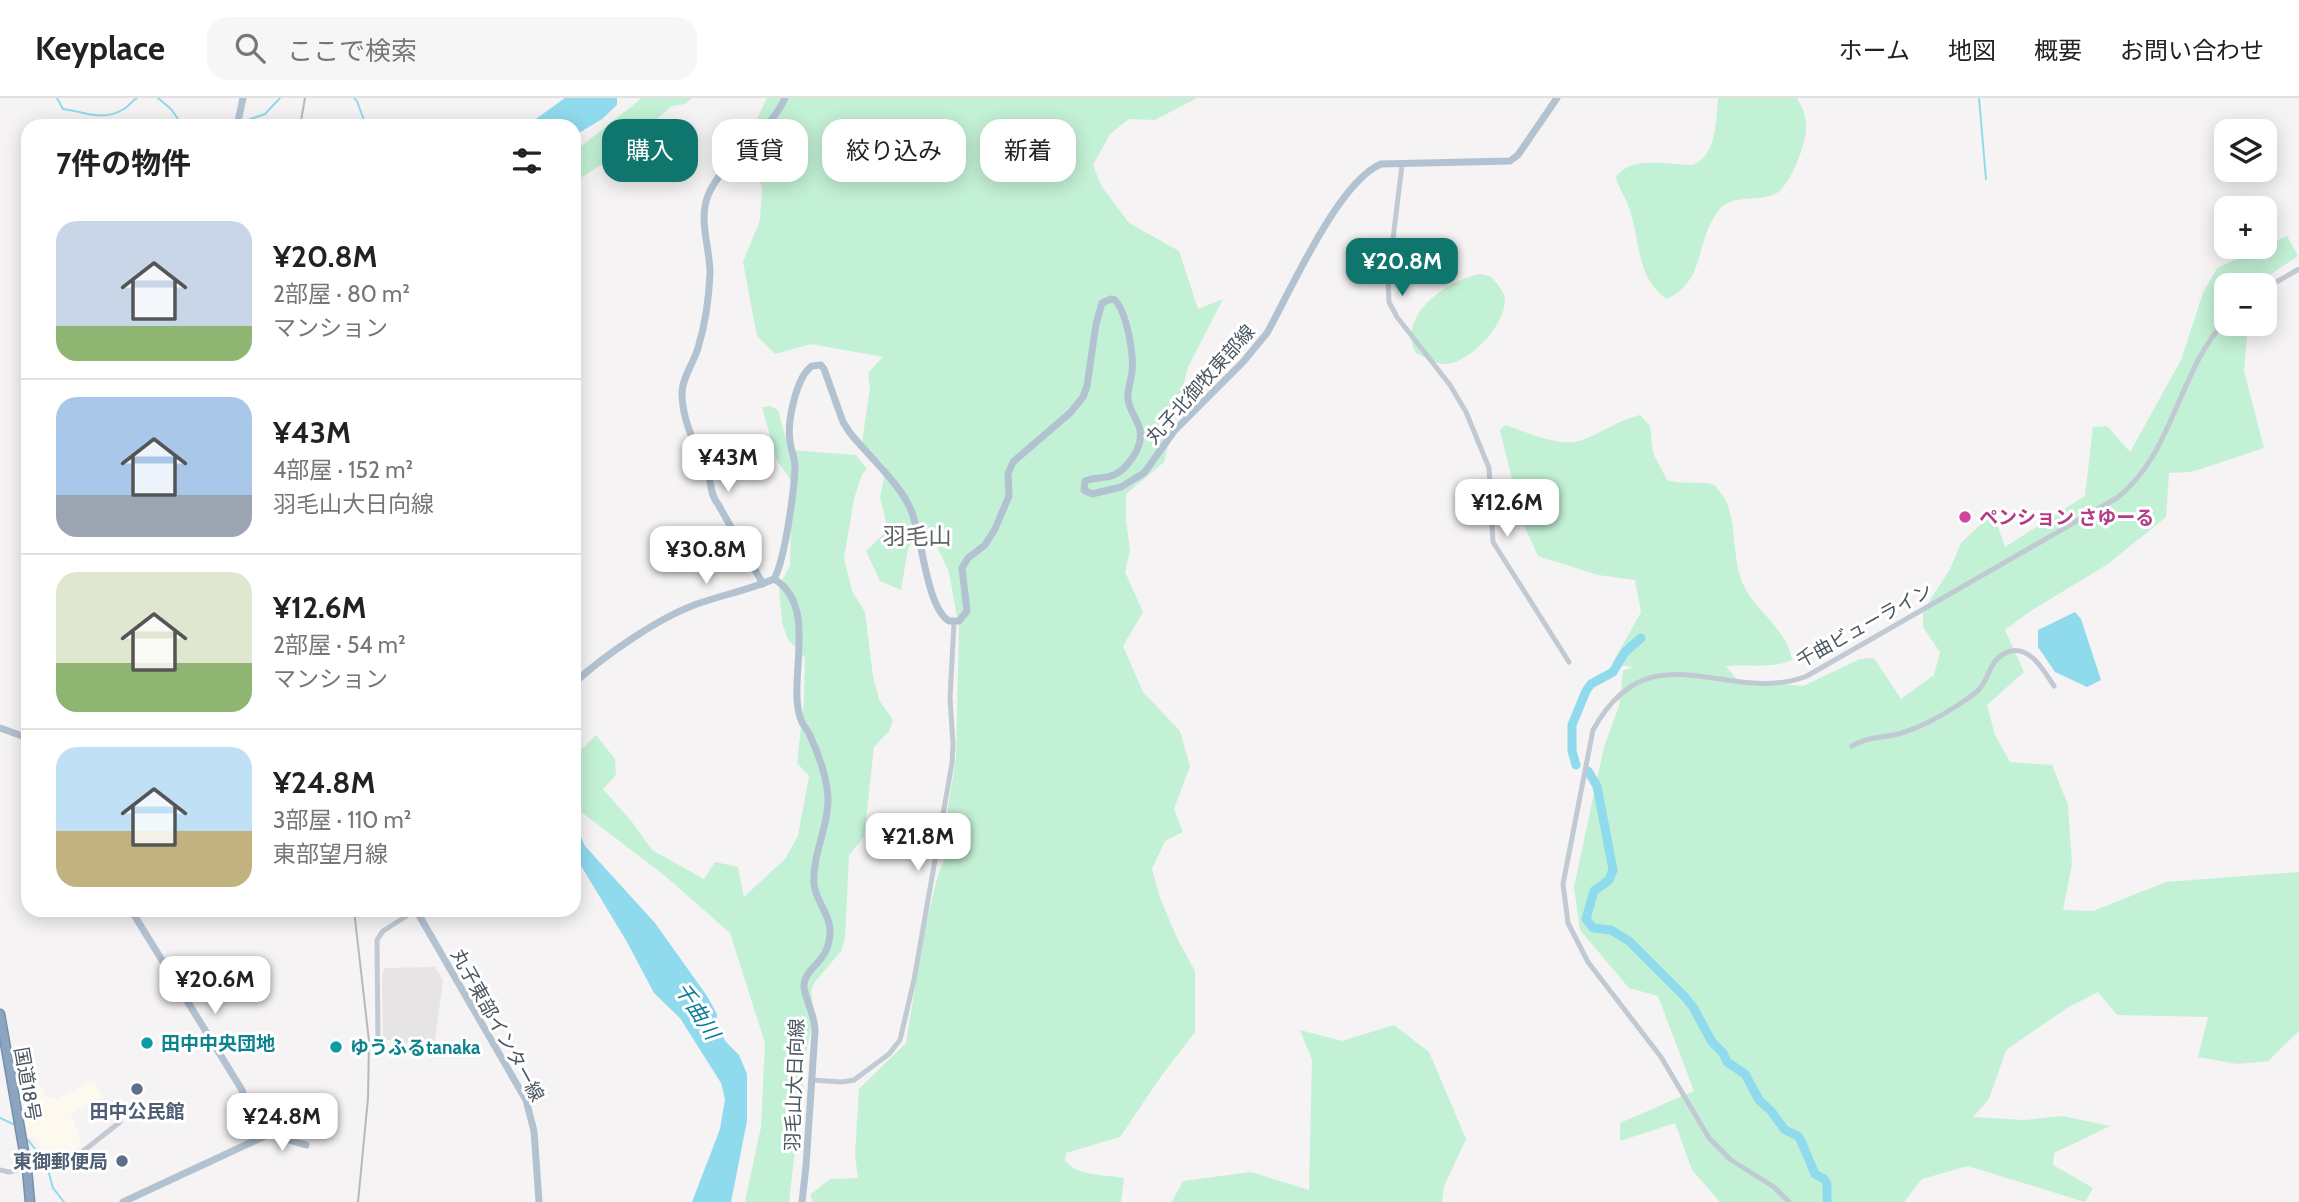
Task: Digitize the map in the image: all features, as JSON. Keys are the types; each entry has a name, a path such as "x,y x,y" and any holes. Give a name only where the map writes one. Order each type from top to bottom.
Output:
{"highway":[{"name":"国道18号","path":"0,1014 27,1169 30,1202"}],"main road":[{"path":"239,119 243,98"},
{"path":"763,584 713,498 709,477 688,426 682,394 683,384 702,332 708,290 710,272 705,204 719,177 770,124 785,98"},
{"name":"丸子北御牧東部線","path":"954,622 962,619 967,611 962,568 968,558 985,545 995,529 1009,496 1008,474 1013,462 1070,413 1086,390 1096,324 1102,303 1115,300 1122,313 1132,358 1128,402 1138,420 1139,442 1135,453 1119,472 1113,476 1085,481 1084,490 1092,494 1122,487 1144,473 1175,430 1261,341 1328,222 1352,188 1373,167 1381,164 1510,162 1518,155 1557,98"},
{"path":"581,677 599,661 670,616 695,604 774,579 781,564 795,476 790,423 800,380 812,366 821,365 828,373 839,411 850,433 904,496 916,524 923,559 938,606 945,619 954,622"},
{"name":"羽毛山大日向線","path":"774,579 785,586 795,607 800,643 800,718 814,745 828,797 814,875 814,889 828,916 829,945 824,957 806,976 804,985 815,1020 802,1202"},
{"path":"0,728 21,736"},
{"path":"135,917 242,1090 256,1140"},
{"name":"丸子東部インター線","path":"420,917 526,1100 534,1131 539,1202"},
{"path":"123,1202 272,1135 306,1145"}],"street":[{"path":"1402,164 1388,280 1389,302 1397,317 1450,385 1462,405 1489,468 1493,542 1569,662"},
{"path":"2277,282 2299,269"},
{"name":"千曲ビューライン","path":"1789,1202 1774,1187 1731,1160 1709,1138 1661,1057 1588,962 1568,923 1563,884 1593,730 1603,712 1619,695 1647,678 1671,673 1689,673 1779,684 1807,676 2116,498 2135,481 2152,459 2214,334"},
{"path":"810,1080 854,1080 890,1054 900,1040 914,980 951,763 953,744 950,698 954,622"},
{"path":"1852,746 1863,739 1909,731 1932,720 1975,694 1982,687 1990,665 2011,651 2024,652 2032,658 2054,687"},
{"path":"378,1043 377,940 383,931 405,917"},
{"path":"0,1170 9,1172 27,1169 77,1156 120,1122"}],"shaded area":[{"path":"435,967 443,980 434,1047 383,1039 382,976 385,968"},
{"path":"94,1080 103,1098 70,1113 83,1146 46,1158 34,1137 28,1137 20,1099 22,1082 29,1081 30,1087 42,1085 44,1095 57,1099"}],"green space":[{"path":"642,98 692,98 685,104 672,106 657,119 616,119"},
{"path":"767,98 1197,98 1155,120 1129,119 1110,134 1093,165 1102,187 1129,223 1179,251 1198,309 1223,299 1188,367 1164,462 1126,494 1130,551 1125,572 1143,612 1123,646 1143,692 1180,731 1190,766 1174,809 1183,832 1165,841 1152,869 1160,898 1195,971 1195,1032 1120,1137 1066,1153 1065,1160 1076,1169 1124,1178 1121,1202 813,1202 810,1195 830,1179 858,1178 855,1155 859,1089 906,1043 924,933 938,875 946,855 948,807 956,758 959,628 949,572 934,540 923,530 908,548 901,590 880,581 866,551 888,530 880,497 886,467 862,442 870,388 868,373 883,357 811,344 775,354 757,336 743,262 760,220 760,182 808,182 808,119 757,119"},
{"path":"1718,98 1797,98 1806,120 1803,144 1796,165 1781,190 1768,196 1730,202 1719,210 1711,221 1688,282 1679,292 1666,299 1656,290 1644,268 1633,220 1616,177 1622,170 1640,164 1693,165 1701,160 1714,136"},
{"path":"602,130 602,164 581,178 581,146"},
{"path":"2287,236 2298,256 2272,273 2214,273 2217,268 2237,259 2277,259 2277,241"},
{"path":"2214,273 2214,336 2247,336 2244,371 2264,448 2191,472 2169,473 2166,517 2108,564 2029,612 2005,630 2024,672 1987,705 1995,735 2010,762 2052,765 2068,805 2072,864 2063,910 2093,911 2166,882 2299,872 2299,1031 2268,1061 2237,1064 2198,1057 2208,1017 2117,1015 2098,992 2067,1008 2006,1050 1989,1099 1973,1117 2024,1120 2062,1116 2110,1126 2054,1153 2053,1165 2093,1188 2085,1202 1968,1166 1922,1179 1904,1202 1720,1202 1692,1170 1675,1123 1620,1141 1620,1123 1694,1091 1658,996 1629,988 1580,930 1574,887 1604,747 1619,706 1623,671 1633,667 1612,664 1641,612 1635,580 1598,575 1538,556 1522,521 1500,430 1506,425 1545,439 1576,442 1640,415 1650,426 1653,453 1667,480 1715,485 1724,498 1733,526 1742,581 1747,592 1780,632 1789,650 1792,660 1785,663 1726,666 1737,680 1803,686 1860,659 1874,658 1901,699 1934,675 1940,652 1923,627 1923,611 1950,569 1961,543 1993,513 2005,547 2085,496 2093,427 2107,426 2130,452 2181,360 2203,293"},
{"path":"1481,274 1491,277 1498,285 1504,295 1505,305 1487,338 1456,362 1434,362 1416,353 1412,339 1413,325 1419,313 1441,291 1468,277"},
{"path":"770,406 778,410 789,450 856,455 867,469 862,474 854,499 844,558 852,591 865,612 873,676 879,700 893,720 889,731 874,747 864,837 849,855 845,938 841,951 811,990 814,1016 807,1047 789,1202 745,1202 761,1127 765,1043 730,933 664,875 581,812 581,749 596,735 615,759 616,775 603,789 652,850 704,879 715,862 738,867 744,897 785,859 798,836 809,776 797,763 804,701 805,658 787,638 782,622 779,586 790,566 792,482 777,460 762,407"},
{"path":"1394,1025 1429,1052 1466,1139 1444,1186 1442,1202 1172,1202 1183,1181 1251,1172 1309,1190 1312,1060 1300,1030 1342,1041"}],"water":[{"path":"565,98 617,98 617,105 602,119 581,132 581,119 536,119"},
{"path":"2075,612 2081,619 2101,680 2087,687 2055,672 2038,647 2038,630"},
{"name":"千曲川","path":"581,837 585,846 655,923 707,996 717,1014 716,1024 726,1042 739,1055 747,1074 747,1121 731,1202 692,1202 720,1129 725,1099 721,1083 680,1018 654,993 581,866"}],"waterway":[{"path":"57,98 63,109 101,116 116,113 137,98"},
{"path":"158,98 178,119"},
{"path":"251,119 265,114 280,98"},
{"path":"354,98 363,119"},
{"path":"1979,98 1986,179"},
{"path":"1576,765 1572,751 1572,725 1586,691 1591,684 1613,672 1625,652 1641,638"},
{"path":"1588,771 1597,786 1613,870 1609,880 1594,891 1586,919 1593,928 1611,930 1629,941 1684,996 1727,1062 1745,1074 1759,1100 1785,1130 1798,1136 1815,1174 1827,1184 1827,1202"},
{"path":"0,1118 13,1124"},
{"path":"28,1140 43,1159"},
{"path":"48,1170 53,1188 64,1202"}],"railway":[{"path":"301,119 305,98"},
{"path":"355,917 369,1041 368,1098 358,1202"}],"place":[{"name":"ペンション さゆーる","path":"1965,517"},
{"name":"田中中央団地","path":"147,1043"},
{"name":"ゆうふるtanaka","path":"336,1047"},
{"name":"田中公民館","path":"137,1089"},
{"name":"東御郵便局","path":"122,1161"}],"district":[{"name":"羽毛山","path":"917,536"}]}
